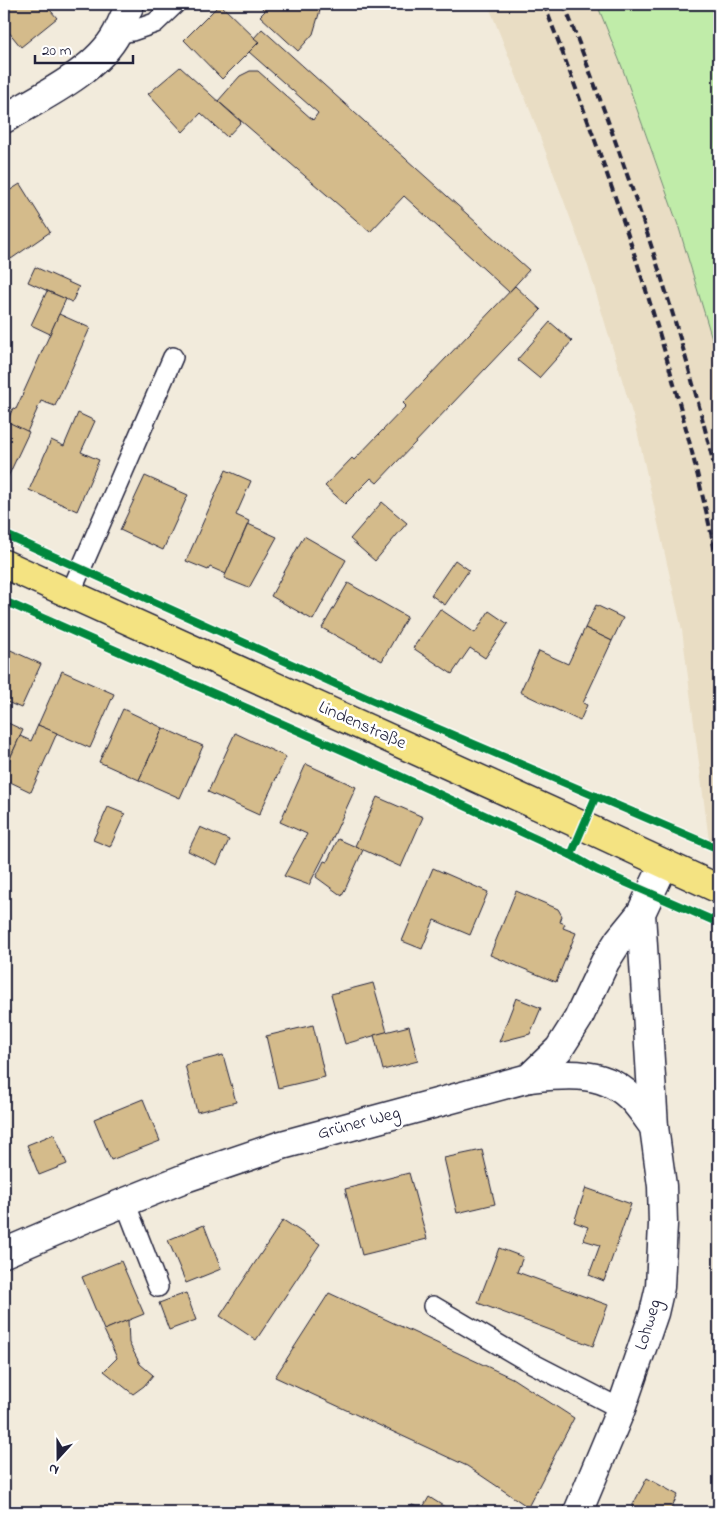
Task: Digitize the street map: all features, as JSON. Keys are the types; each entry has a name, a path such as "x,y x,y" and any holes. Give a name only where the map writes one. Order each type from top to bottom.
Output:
{"main road":[{"name":"Lindenstraße","path":"4,564 717,888"}],"street":[{"path":"4,118 64,84 96,61 117,34 130,4"},
{"name":"Lohweg","path":"578,1512 621,1409 654,1313 660,1287 662,1268 662,1205 654,1127 642,913 664,864"},
{"name":"Grüner Weg","path":"4,1253 185,1178 282,1145 529,1078 559,1049 578,1019 619,940 642,913"},
{"name":"Lohweg","path":"529,1078 569,1074 585,1075 602,1080 624,1091 654,1127"}],"lane":[{"path":"117,34 156,23 175,4"},
{"path":"70,594 173,357"},
{"path":"125,1202 158,1287"},
{"path":"433,1306 520,1356 621,1409"}],"shaded area":[{"path":"488,4 597,4 622,67 679,228 719,362 719,919 682,630 636,426 587,263"}],"green space":[{"path":"597,4 719,4 719,362 679,228 622,67"}],"building":[{"path":"4,4 45,4 57,18 21,47 4,26"},
{"path":"220,4 259,42 222,79 184,40"},
{"path":"258,4 317,4 321,7 313,34 298,51 260,16 265,11"},
{"path":"262,29 529,270 509,292 404,196 370,232 218,101 240,76 250,71 258,71 313,120 318,113 249,52 259,42 254,38"},
{"path":"180,67 241,122 227,137 201,113 183,132 148,94"},
{"path":"20,184 50,232 11,259 4,247 4,194"},
{"path":"35,267 79,287 72,302 28,282"},
{"path":"515,286 541,310 377,483 371,478 345,504 325,486 352,458 354,460 406,406 403,403"},
{"path":"47,291 66,299 50,334 31,325"},
{"path":"59,314 90,328 55,406 41,401 27,432 7,422 13,408 16,409"},
{"path":"550,322 572,341 539,378 517,360"},
{"path":"78,413 95,421 81,452 99,460 77,511 29,490 51,440 64,446"},
{"path":"4,420 29,432 6,481 4,480"},
{"path":"226,470 251,481 236,515 249,521 226,574 210,567 208,570 186,561"},
{"path":"145,476 188,495 163,550 120,530"},
{"path":"382,502 407,523 375,561 350,539"},
{"path":"248,524 277,537 249,588 224,578"},
{"path":"304,536 346,560 313,620 271,596"},
{"path":"455,560 469,570 445,605 431,595"},
{"path":"348,583 407,617 382,661 322,628"},
{"path":"596,605 623,618 612,641 585,628"},
{"path":"440,609 475,633 489,611 508,624 485,658 470,648 452,674 413,648"},
{"path":"585,628 612,641 583,703 587,705 580,721 520,692 539,651 568,664"},
{"path":"4,647 41,664 21,708 7,702 4,709"},
{"path":"62,671 114,694 90,748 38,725"},
{"path":"123,709 163,728 139,780 99,762"},
{"path":"8,723 23,730 5,769 4,725 7,726"},
{"path":"38,725 57,733 31,792 4,779 4,772 20,736 31,741"},
{"path":"163,728 203,746 180,798 139,780"},
{"path":"235,733 286,757 259,815 208,792"},
{"path":"306,764 356,787 309,885 284,876 307,834 280,822"},
{"path":"377,797 423,817 401,867 355,846"},
{"path":"108,807 125,814 110,847 93,840"},
{"path":"200,827 229,840 217,865 188,851"},
{"path":"338,839 363,850 342,896 316,877 324,861 327,862"},
{"path":"433,868 488,892 470,935 434,920 422,949 402,941"},
{"path":"516,891 558,909 562,916 560,922 565,924 563,928 576,933 556,982 490,955"},
{"path":"373,983 387,1032 345,1044 331,994"},
{"path":"516,998 541,1008 530,1034 499,1042"},
{"path":"313,1025 325,1077 278,1088 266,1036"},
{"path":"409,1026 418,1061 383,1070 374,1035"},
{"path":"223,1055 236,1102 197,1112 185,1065"},
{"path":"143,1099 160,1141 111,1160 94,1119"},
{"path":"54,1134 67,1164 39,1175 27,1145"},
{"path":"482,1150 495,1204 457,1213 444,1158"},
{"path":"409,1173 427,1239 362,1255 345,1189"},
{"path":"586,1188 631,1204 604,1281 589,1275 600,1245 583,1240 588,1227 574,1222"},
{"path":"283,1220 320,1244 256,1340 220,1316"},
{"path":"204,1225 221,1269 186,1283 168,1240"},
{"path":"499,1248 523,1257 517,1272 608,1305 593,1346 478,1303"},
{"path":"121,1261 144,1314 104,1330 82,1277"},
{"path":"186,1293 196,1320 169,1330 159,1303"},
{"path":"329,1293 512,1378 574,1418 528,1507 467,1466 275,1377"},
{"path":"128,1320 129,1343 140,1364 153,1375 144,1386 133,1394 104,1371 117,1358 104,1330"},
{"path":"647,1478 678,1495 669,1512 629,1512"},
{"path":"429,1497 448,1509 446,1512 408,1512 412,1505 422,1509"},
{"path":"477,1505 489,1512 472,1512"}],"railway":[{"path":"544,4 608,178 647,295 682,413 706,510 719,573"},
{"path":"564,4 609,123 650,242 687,364 719,487"}],"cycle path":[{"path":"4,534 371,700 719,849"},
{"path":"4,601 376,765 571,855 597,870 719,923"},
{"path":"571,855 596,796"}]}
